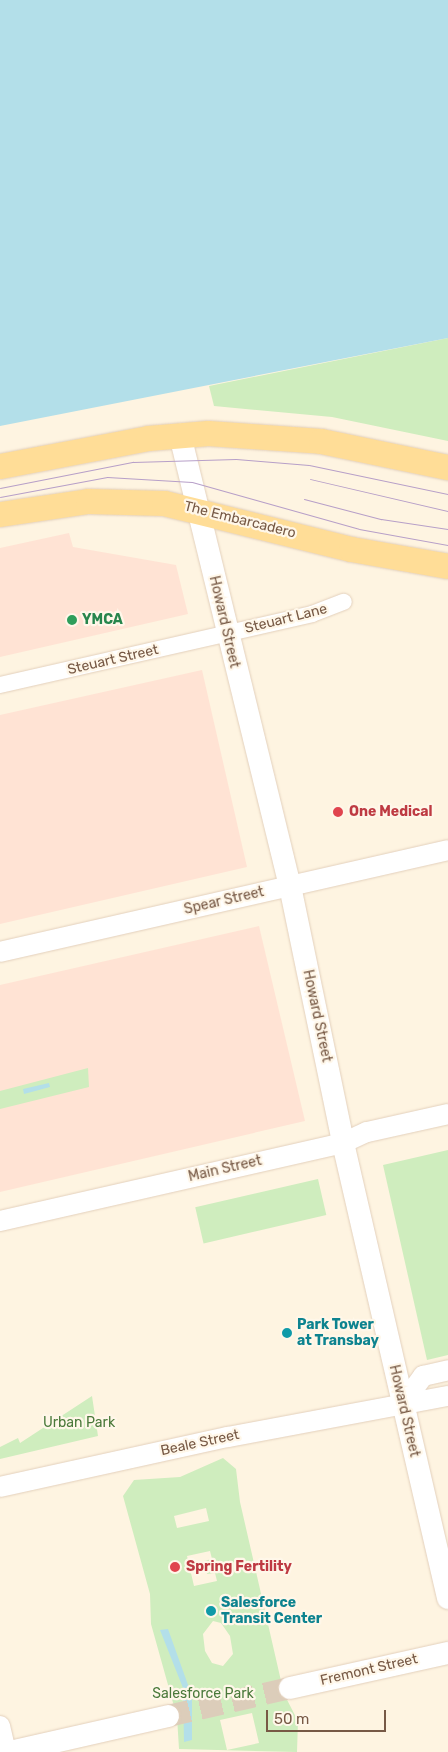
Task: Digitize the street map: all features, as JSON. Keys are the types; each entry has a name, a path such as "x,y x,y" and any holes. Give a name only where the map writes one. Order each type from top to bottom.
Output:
{"main road":[{"path":"0,466 180,435 292,437 448,467"},
{"name":"Howard Street","path":"180,435 290,886 343,1143 448,1598"},
{"name":"The Embarcadero","path":"0,514 88,501 138,501 198,508 350,549 448,566"},
{"name":"Fremont Street","path":"290,1688 448,1653"},
{"path":"8,1752 168,1716"}],"street":[{"name":"Steuart Lane","path":"227,634 344,602"},
{"name":"Steuart Street","path":"0,685 227,634"},
{"name":"Spear Street","path":"0,952 448,850"},
{"name":"Main Street","path":"0,1220 343,1143 367,1132 448,1114"},
{"path":"402,1405 423,1376 448,1370"},
{"name":"Beale Street","path":"0,1487 228,1437 448,1396"},
{"path":"0,1726 8,1752"}],"shaded area":[{"path":"69,533 73,547 176,565 188,614 0,657 0,548"},
{"path":"202,670 247,867 0,924 0,715"},
{"path":"259,926 305,1121 0,1192 0,985"}],"green space":[{"path":"448,338 448,441 332,417 214,406 209,386"},
{"path":"88,1068 89,1087 0,1109 0,1091"},
{"path":"448,1150 448,1355 427,1360 383,1165"},
{"path":"318,1179 326,1215 204,1243 195,1207"},
{"name":"Urban Park","path":"92,1396 98,1436 0,1459 0,1447 18,1438 20,1443"},
{"name":"Salesforce Park","path":"223,1458 236,1469 240,1502 284,1694 298,1721 297,1752 179,1749 177,1717 151,1624 150,1594 123,1496 134,1480 180,1477","holes":["206,1508 209,1521 177,1528 174,1516","210,1551 212,1559 204,1561 207,1574 215,1573 217,1581 194,1586 187,1556","213,1621 221,1623 230,1636 233,1654 223,1666 212,1663 205,1651 203,1634","252,1713 259,1743 227,1750 220,1720"]}],"water":[{"path":"0,0 448,0 448,338 0,426"},
{"path":"49,1083 50,1087 24,1094 23,1089"},
{"path":"168,1629 192,1696 192,1740 184,1742 183,1688 160,1630"}],"tunnel":[{"path":"168,1716 290,1688"}],"tram line":[{"path":"0,488 133,462 236,459 309,465 448,494"},
{"path":"0,497 107,477 192,482 359,529 448,545"},
{"path":"310,479 448,511"},
{"path":"304,499 381,519 448,529"}],"place":[{"name":"YMCA","path":"72,620"},
{"name":"One Medical","path":"338,812"},
{"name":"Park Tower at Transbay","path":"287,1333"},
{"name":"Spring Fertility","path":"175,1567"},
{"name":"Salesforce Transit Center","path":"211,1611"}]}
